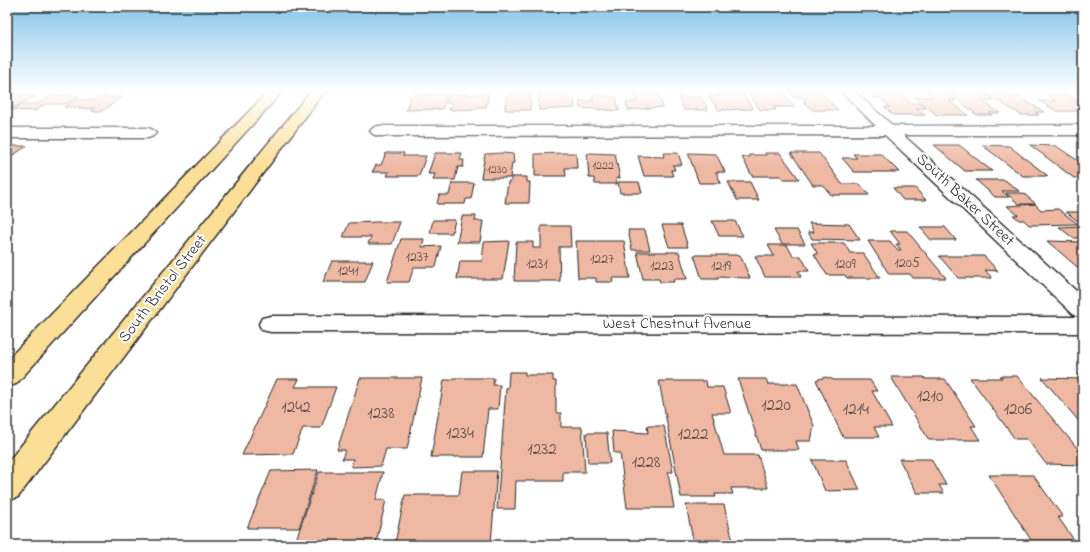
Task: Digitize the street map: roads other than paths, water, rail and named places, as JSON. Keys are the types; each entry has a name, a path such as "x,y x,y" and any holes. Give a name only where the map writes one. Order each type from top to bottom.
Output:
{"main road":[{"path":"7,378 251,117"},
{"name":"South Bristol Street","path":"7,487 297,117"}],"street":[{"name":"South Baker Street","path":"876,117 1083,310"},
{"path":"378,131 1083,130"},
{"path":"7,133 148,133"},
{"name":"West Chestnut Avenue","path":"271,324 1083,325"}]}
